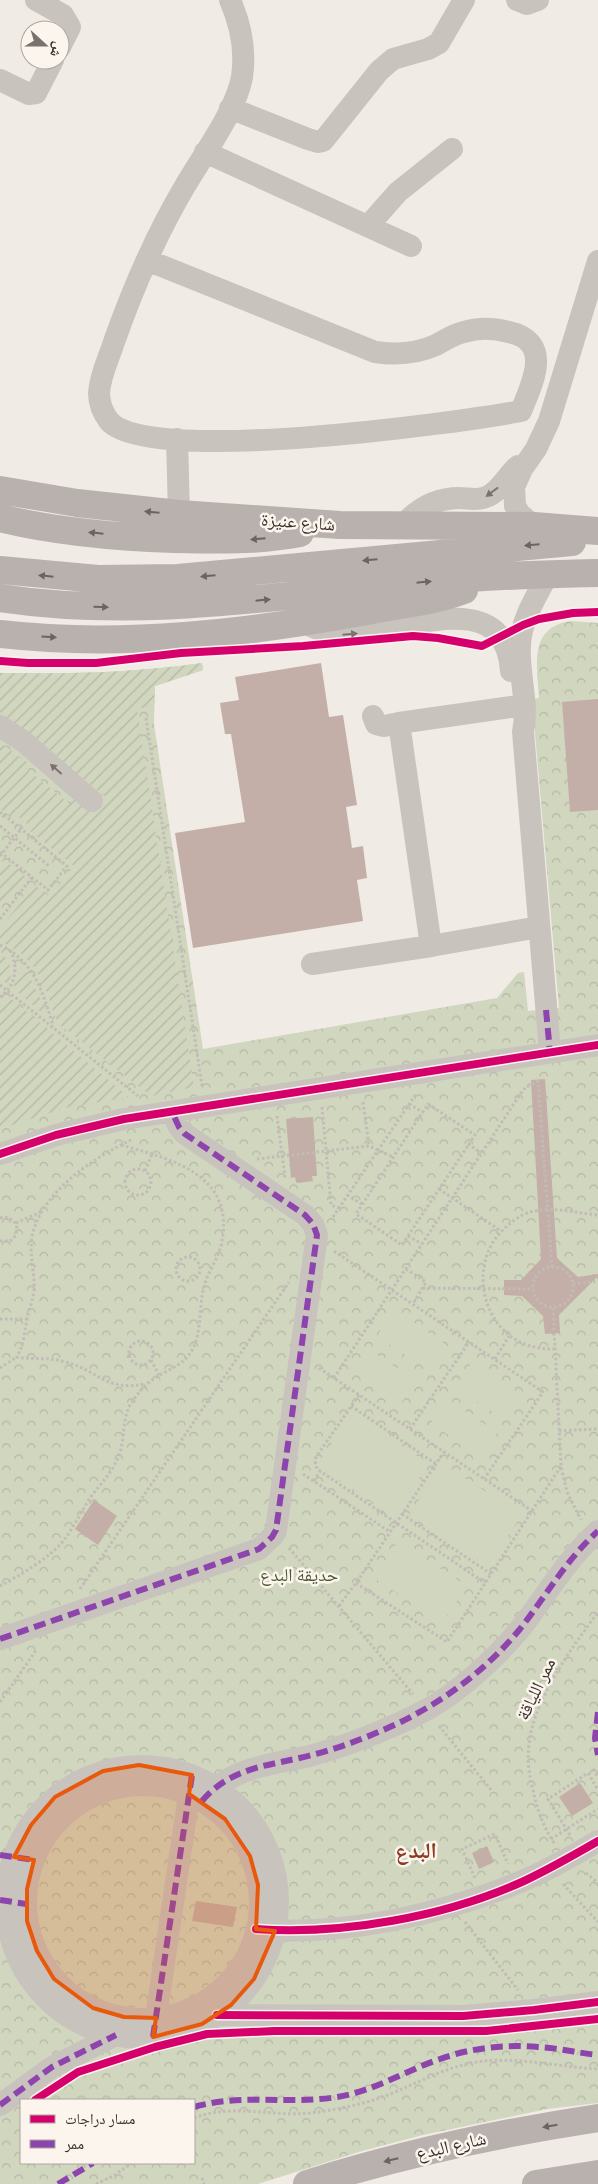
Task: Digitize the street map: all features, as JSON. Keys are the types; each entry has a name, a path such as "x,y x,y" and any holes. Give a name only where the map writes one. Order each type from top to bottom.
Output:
{"main road":[{"path":"0,474 48,488 77,503"},
{"name":"شارع عنيزة","path":"0,490 77,503 179,514 340,525 534,526 598,531"},
{"path":"0,518 97,534 148,538 227,540 284,536 340,525"},
{"path":"0,570 98,579 178,578 598,539"},
{"path":"0,598 61,605 149,608 236,602 432,581 598,572"},
{"path":"0,634 121,639 231,631 304,622 434,600 463,591 491,577"},
{"name":"شارع البدع","path":"307,2184 437,2148 512,2132 598,2118"},
{"path":"536,2184 598,2174"}],"street":[{"path":"36,0 63,15 66,20"},
{"path":"230,0 241,30 244,58 242,79 230,108 184,187 147,260 131,297 103,373 99,393 100,403 110,421 126,433 151,438 177,439 281,439 346,435 410,428 521,411 549,421"},
{"path":"230,108 302,137 318,142 323,141 393,59 428,49 439,43 464,0"},
{"path":"517,0 527,4 538,0"},
{"path":"0,80 29,94 36,93 48,70"},
{"path":"368,226 415,176 452,149"},
{"path":"205,152 411,246"},
{"path":"147,260 376,352 406,354 421,351 461,332 474,329 497,329 522,335 532,343 536,355 529,392 521,411"},
{"path":"534,526 520,514 514,496 517,478 543,437 549,421 598,261"},
{"path":"177,439 179,514"},
{"path":"402,526 417,511 434,502 458,498 476,500 490,495 497,490 513,470 528,460"},
{"path":"519,706 521,634 528,613 548,574"},
{"path":"304,622 316,629 340,635 451,618 467,619 482,623 499,636 507,650 523,732 546,1010 543,1053"},
{"path":"373,716 373,720 380,726 519,706"},
{"path":"399,723 431,946"},
{"path":"0,726 23,741 92,801"},
{"path":"312,964 539,927"},
{"path":"0,1154 24,1144 90,1125 598,1045"},
{"path":"0,1639 259,1549 272,1538 278,1522 317,1240 313,1224 305,1215 185,1134 166,1113"},
{"path":"200,1789 242,1772 328,1750 361,1739 426,1710 470,1678 504,1647 533,1612 568,1562 596,1533"},
{"path":"11,1902 27,1920 37,1952 54,1979 66,1990 93,2008 154,2028 214,1994 226,1984 265,1930 278,1894 271,1858 255,1825 231,1798 200,1789 175,1769 139,1765 103,1771 86,1778 62,1792 42,1810 21,1840 16,1858 29,1875 11,1902 8,1920 14,1947 26,1973 37,1988 64,2014 89,2027 116,2035"},
{"path":"154,2028 200,1789"},
{"path":"265,1930 371,1923 415,1915 480,1898 522,1881 574,1855"},
{"path":"0,2105 52,2067 116,2035 154,2028 186,2030 217,2015 243,1992 254,1978 270,1948 265,1930"},
{"path":"217,2015 463,2016 598,2002"}],"path":[{"path":"146,718 205,1107"},
{"path":"0,812 67,866 48,890 1,853 21,829"},
{"path":"0,826 50,866"},
{"path":"0,919 32,877"},
{"path":"0,945 11,951 25,963 36,977 44,994 54,1026"},
{"path":"0,997 8,991 15,976 11,951"},
{"path":"0,984 166,1113"},
{"path":"543,1053 538,1081 552,1266"},
{"path":"432,1071 317,1240 543,1392 484,1479"},
{"path":"334,1378 522,1093 538,1081"},
{"path":"361,1082 369,1146"},
{"path":"321,1088 331,1205 339,1208"},
{"path":"274,1096 285,1177"},
{"path":"410,1104 423,1112"},
{"path":"428,1104 475,1135 468,1144 402,1245 356,1214 428,1104"},
{"path":"0,1368 16,1357 25,1339 27,1319 34,1290 30,1249 32,1236 41,1212 50,1200 83,1169 139,1136"},
{"path":"468,1144 482,1153"},
{"path":"0,1586 36,1564 63,1541 91,1497 115,1466 124,1440 129,1408 146,1384 180,1364 192,1351 198,1335 206,1280 218,1257 221,1245 222,1215 218,1199 211,1186 189,1169 152,1154 121,1145"},
{"path":"243,1173 254,1160 326,1150 369,1146 393,1157"},
{"path":"145,1171 152,1154"},
{"path":"135,1169 145,1171 150,1179 148,1189 141,1194 131,1192 126,1184 127,1175 135,1169"},
{"path":"439,1189 501,1231"},
{"path":"348,1195 362,1204"},
{"path":"555,1348 526,1345 509,1336 492,1314 483,1288 486,1258 501,1231 528,1213 548,1209 598,1215"},
{"path":"16,1224 41,1212"},
{"path":"0,1218 8,1217 16,1224 18,1229 14,1238 5,1242 0,1241"},
{"path":"408,1236 422,1244"},
{"path":"185,1257 194,1259 200,1267 197,1276 189,1281 180,1277 176,1268 180,1260 185,1257"},
{"path":"552,1266 566,1271 573,1284 573,1292 566,1303 552,1308 539,1302 533,1289 536,1276 552,1266"},
{"path":"406,1268 426,1282 413,1304"},
{"path":"197,1276 206,1280"},
{"path":"60,1618 289,1281"},
{"path":"573,1284 598,1281"},
{"path":"423,1288 533,1289"},
{"path":"552,1308 561,1466 572,1505 596,1533"},
{"path":"0,1320 27,1319"},
{"path":"495,1360 509,1336"},
{"path":"151,1360 146,1364 137,1364 130,1357 131,1348 138,1342 148,1343 153,1351 151,1360 159,1376"},
{"path":"410,1429 469,1342"},
{"path":"301,1356 532,1511"},
{"path":"16,1357 49,1359 75,1364 105,1381 120,1386 146,1384"},
{"path":"358,1394 316,1457 315,1465 320,1471 485,1583"},
{"path":"350,1406 436,1464"},
{"path":"559,1431 598,1429"},
{"path":"338,1606 356,1583 444,1452"},
{"path":"286,1463 390,1532"},
{"path":"356,1583 446,1642 561,1466"},
{"path":"314,1481 320,1471"},
{"path":"402,1514 491,1574"},
{"path":"272,1538 279,1540 290,1548 492,1791"},
{"path":"0,1702 38,1648"},
{"path":"593,1769 598,1777"},
{"path":"598,1790 588,1773 548,1799 566,1829 598,1922"},
{"path":"551,1839 598,1809"},
{"path":"484,1875 476,1879 462,1850 495,1834 508,1864 500,1867"},
{"path":"452,1906 534,2010"},
{"path":"195,2118 218,2111 235,2110 290,2114 329,2110 386,2095 456,2066 483,2061 529,2061 598,2069"},
{"path":"96,2184 113,2176 131,2164"},
{"path":"202,2178 204,2184"}],"highlighted area":[{"path":"139,1765 192,1775 189,1794 225,1819 250,1856 258,1885 256,1929 275,1931 254,1979 231,2005 202,2024 153,2037 156,2018 124,2017 93,2008 54,1979 37,1951 27,1921 27,1889 34,1860 14,1857 31,1825 55,1797 103,1771"}],"green space":[{"name":"حديقة البدع","path":"572,621 598,623 598,2103 547,2109 423,2135 362,2151 258,2184 0,2184 0,673 101,672 202,663 203,670 155,686 154,724 203,1049 497,998 518,973 524,972 528,1011 559,1008 532,699 539,698 538,649 548,631 558,624"},
{"path":"202,663 203,670 155,686 154,705 137,709 194,1087 151,1096 59,1024 36,971 18,952 0,941 0,928 35,885 50,897 74,866 30,831 33,828 17,816 14,819 0,808 0,743 28,763 25,768 70,804 76,798 94,812 106,797 0,712 0,673 101,672"},
{"path":"4,860 25,876 0,908 0,865"},
{"path":"0,952 7,959 11,971 8,985 0,978"},
{"path":"20,967 28,974 45,1008 44,1011 40,1011 14,989 20,975"},
{"path":"8,996 129,1097 65,1108 0,1129 0,1002"},
{"path":"395,1310 448,1346 431,1372 377,1336"},
{"path":"373,1352 416,1381 402,1402 359,1373"},
{"path":"472,1362 522,1395 505,1420 455,1387"},
{"path":"447,1399 497,1433 480,1457 431,1423"},
{"path":"352,1413 429,1464 394,1516 317,1465"},
{"path":"443,1464 522,1515 488,1566 409,1515"},
{"path":"398,1541 467,1586 443,1622 374,1578"}],"building":[{"path":"321,663 329,717 343,715 357,805 346,807 352,848 363,846 367,878 357,880 363,921 193,948 175,833 245,822 231,734 225,734 220,703 239,700 235,677"},
{"path":"598,699 598,810 570,812 562,702"},
{"path":"545,1079 557,1258 578,1277 598,1274 598,1276 559,1315 560,1333 545,1334 543,1316 522,1296 504,1295 504,1280 521,1280 541,1259 531,1080"},
{"path":"313,1117 317,1176 312,1176 313,1181 298,1183 295,1177 291,1178 286,1119"},
{"path":"94,1500 117,1516 98,1545 75,1529"},
{"path":"580,1783 593,1803 572,1816 559,1797"},
{"path":"487,1846 494,1862 479,1869 472,1853"},
{"path":"196,1901 237,1907 233,1927 192,1921"}],"marked path":[{"path":"546,1010 550,1052"},
{"path":"0,1639 259,1549 272,1537 276,1530 317,1235 313,1224 305,1215 185,1134 179,1127 172,1112"},
{"path":"202,1801 214,1789 239,1774 267,1765 330,1750 374,1734 421,1711 458,1688 506,1645 566,1566 598,1531"},
{"path":"598,1712 595,1738 598,1755"},
{"path":"153,2037 192,1775"},
{"path":"0,1855 34,1860"},
{"path":"0,1900 26,1904"},
{"path":"0,2105 52,2067 116,2035"},
{"path":"195,2107 230,2101 301,2100 337,2097 377,2086 440,2059 488,2048 538,2047 598,2055"},
{"path":"58,2184 91,2164"}],"cycle path":[{"path":"0,661 96,663 181,653 303,646 413,636 438,638 482,646 539,619 573,613 598,612"},
{"path":"0,1154 56,1135 124,1119 598,1045"},
{"path":"256,1929 289,1930 358,1926 427,1914 461,1905 524,1881 598,1841"},
{"path":"217,2015 463,2016 598,2002"},
{"path":"37,2099 78,2072 155,2047 207,2034 274,2031 486,2031 598,2019"}],"district":[{"name":"البدع","path":"416,1850"}]}
